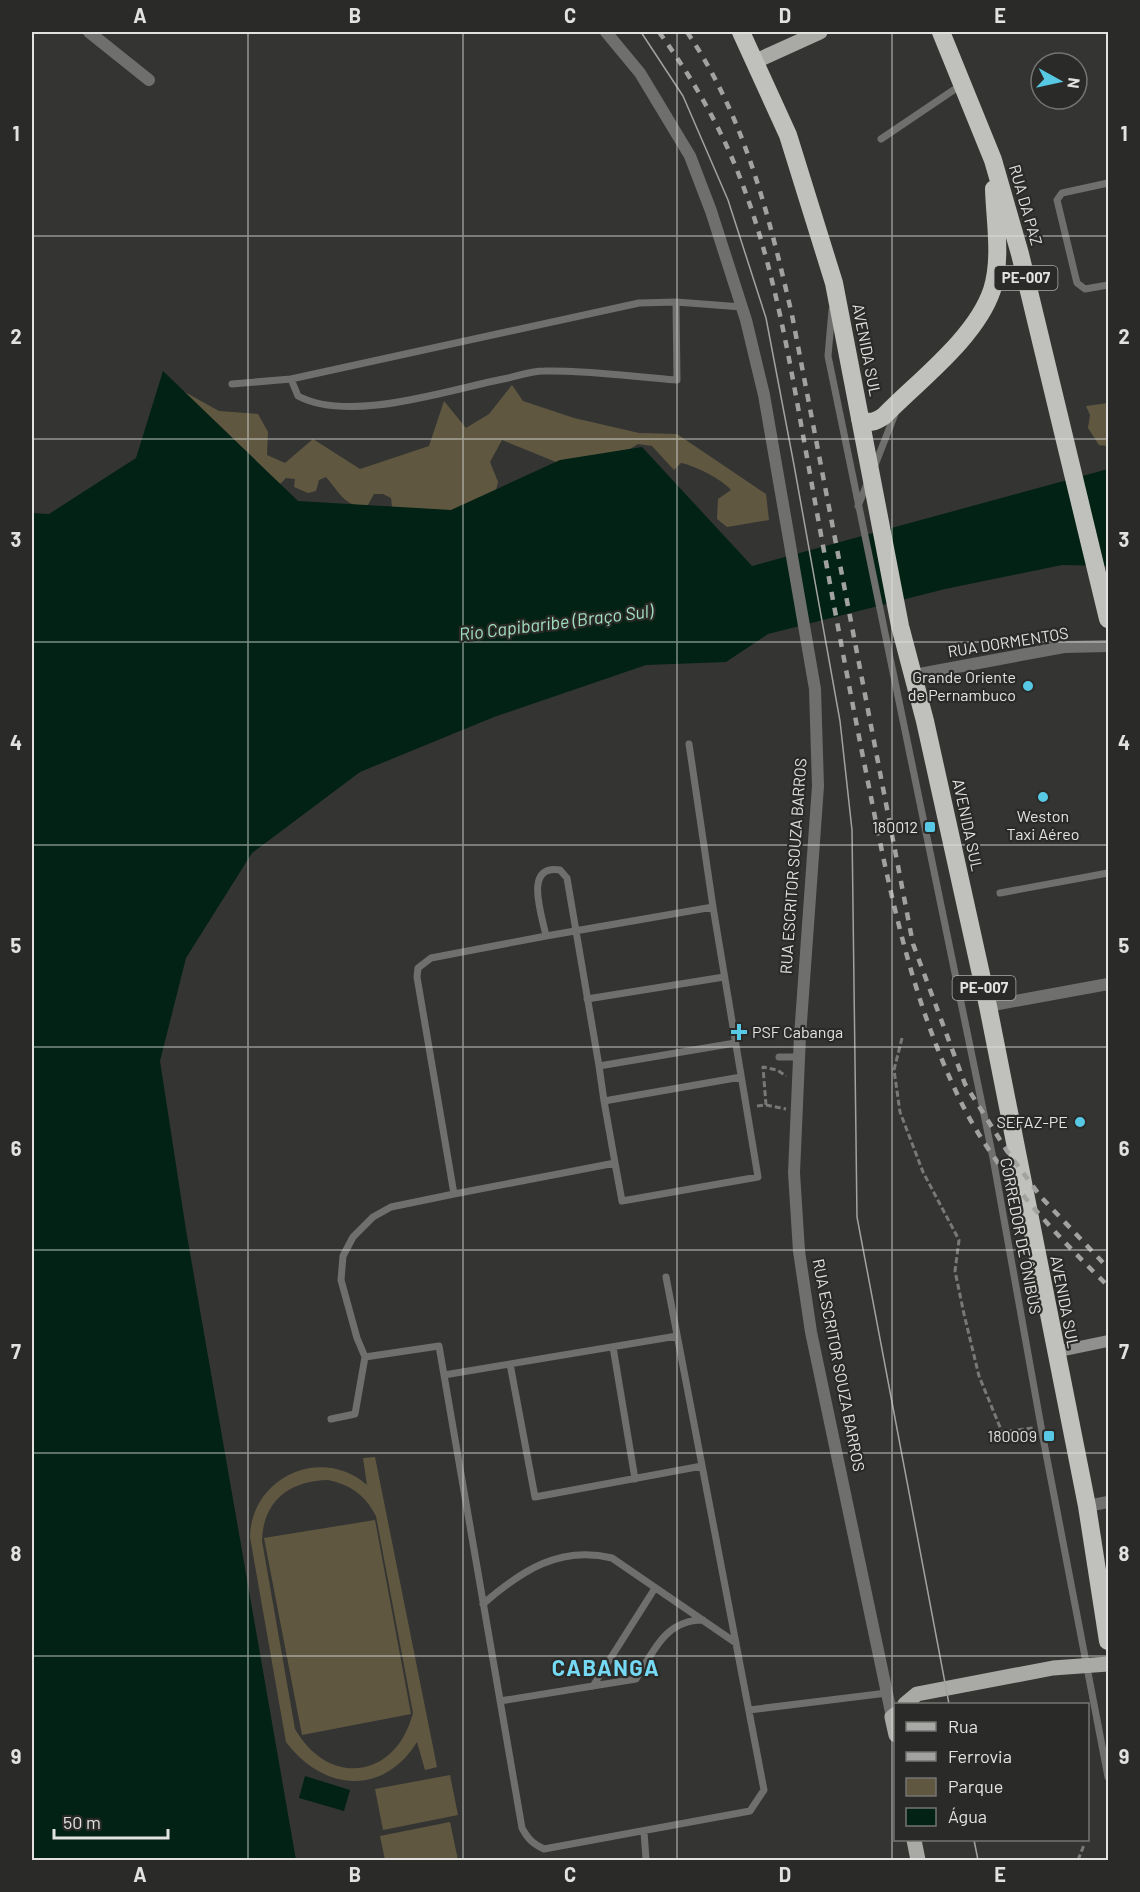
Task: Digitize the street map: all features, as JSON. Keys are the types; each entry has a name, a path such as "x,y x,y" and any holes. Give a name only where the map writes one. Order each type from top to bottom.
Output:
{"highway":[{"name":"AVENIDA SUL","path":"741,32 788,135 834,283 877,507 892,629 914,675 988,1006 1087,1506 1108,1641"},
{"name":"RUA DA PAZ","path":"940,32 993,160 1020,254 1056,396 1107,612"},
{"path":"860,419 875,422 904,397 963,337 984,308 992,290 997,255 993,160"}],"main road":[{"path":"756,61 820,32"},
{"path":"906,1703 917,1694 1053,1668 1108,1664"},
{"path":"918,1703 1053,1678 1089,1667"},
{"path":"914,1841 918,1860"}],"street":[{"path":"89,32 149,80"},
{"name":"RUA ESCRITOR SOUZA BARROS","path":"606,32 640,73 690,156 711,211 742,307 764,395 815,689 818,786 799,1058 794,1173 799,1251 809,1320 887,1694 894,1716"},
{"name":"RUA DORMENTOS","path":"914,675 1064,647 1108,646"},
{"path":"988,1006 1108,984"},
{"path":"1055,1352 1108,1341"},
{"path":"1087,1506 1108,1502"}],"lane":[{"path":"881,139 963,84"},
{"path":"1108,183 1062,193 1057,200 1077,283 1085,289 1108,285"},
{"path":"834,283 828,356 858,507"},
{"path":"232,384 291,379 639,303 676,302 742,307"},
{"path":"291,379 298,396 313,404 340,406 390,405 453,388 543,371 677,380 676,302"},
{"path":"858,507 887,432 904,397"},
{"name":"CORREDOR DE ÔNIBUS","path":"858,507 892,629 1108,1777"},
{"path":"546,936 537,883 540,873 549,868 560,870 567,878 622,1202 758,1177 724,977 689,744"},
{"path":"1000,893 1108,873"},
{"path":"454,1194 417,977 418,968 431,958 713,907"},
{"path":"588,999 724,977"},
{"path":"599,1066 735,1043"},
{"path":"779,1057 799,1058"},
{"path":"604,1101 741,1077"},
{"path":"331,1419 355,1414 365,1357 341,1280 343,1256 353,1237 373,1217 391,1207 615,1163"},
{"path":"365,1357 439,1346 522,1828 534,1845 544,1849 750,1811 764,1790 666,1277"},
{"path":"444,1375 677,1336"},
{"path":"613,1347 635,1479"},
{"path":"510,1364 535,1497 702,1466"},
{"path":"483,1604 509,1581 531,1567 559,1558 592,1553 612,1558 736,1644"},
{"path":"592,1686 655,1588"},
{"path":"500,1701 636,1679 669,1630 683,1622 703,1620"},
{"path":"749,1710 887,1694"},
{"path":"644,1830 646,1860"}],"path":[{"path":"902,1038 894,1070 900,1112 923,1172 959,1240 955,1271 979,1376 1002,1432 1041,1427"},
{"path":"766,1105 763,1067 786,1076 798,1096"},
{"path":"746,1108 766,1105 797,1113"},
{"path":"1078,1860 1084,1845"}],"green space":[{"path":"512,385 523,401 574,418 639,433 677,434 766,494 769,520 727,527 717,519 718,499 731,490 727,486 687,464 681,463 674,470 652,446 638,444 630,449 607,453 561,471 556,462 502,440 490,462 498,482 496,490 468,518 392,507 391,498 383,494 374,494 368,505 354,505 344,499 326,477 319,480 316,491 308,493 294,487 295,479 286,478 280,484 271,482 183,391 219,411 258,414 268,432 267,455 285,463 313,439 360,469 429,446 444,401 466,428 489,414"},
{"path":"1108,403 1108,446 1099,445 1088,428 1090,415 1086,406"},
{"path":"375,1457 437,1767 425,1770 417,1742 403,1760 387,1772 370,1779 352,1781 334,1778 317,1770 301,1758 286,1742 250,1537 253,1516 262,1498 276,1484 292,1474 310,1468 330,1468 349,1473 367,1485 363,1458","holes":["328,1480 362,1497 376,1516 413,1713 404,1735 392,1752 377,1763 360,1768 343,1767 325,1761 309,1748 295,1729 262,1541 267,1515 281,1496 301,1484"]},
{"path":"375,1520 411,1714 302,1735 264,1538"},
{"path":"450,1775 458,1815 383,1830 375,1789"},
{"path":"450,1822 458,1860 385,1860 380,1836"}],"water":[{"name":"Rio Capibaribe (Braço Sul)","path":"163,371 298,501 451,510 560,460 642,447 752,566 1108,469 1108,566 1062,565 945,589 768,634 726,662 646,665 494,717 360,772 252,853 186,958 160,1061 186,1230 296,1860 32,1860 32,513 49,514 136,458"},
{"path":"305,1776 350,1790 344,1811 299,1798"}],"tram line":[{"path":"641,32 683,96 728,200 766,318 794,465 840,721 852,830 857,1217 949,1703"},
{"path":"974,1841 978,1860"}],"railway":[{"path":"659,32 693,83 722,136 738,173 764,251 783,331 842,649 892,897 929,1025 963,1106 993,1155 1028,1202 1108,1286"},
{"path":"687,32 725,98 740,133 753,168 774,241 792,315 913,944 965,1084 1007,1151 1041,1197 1108,1268"}],"place":[{"name":"Grande Oriente de Pernambuco","path":"1028,686"},
{"name":"Weston Taxi Aéreo","path":"1043,797"},
{"name":"180012","path":"930,827"},
{"name":"PSF Cabanga","path":"739,1032"},
{"name":"SEFAZ-PE","path":"1080,1122"},
{"name":"180009","path":"1049,1436"}],"district":[{"name":"CABANGA","path":"606,1668"}]}
